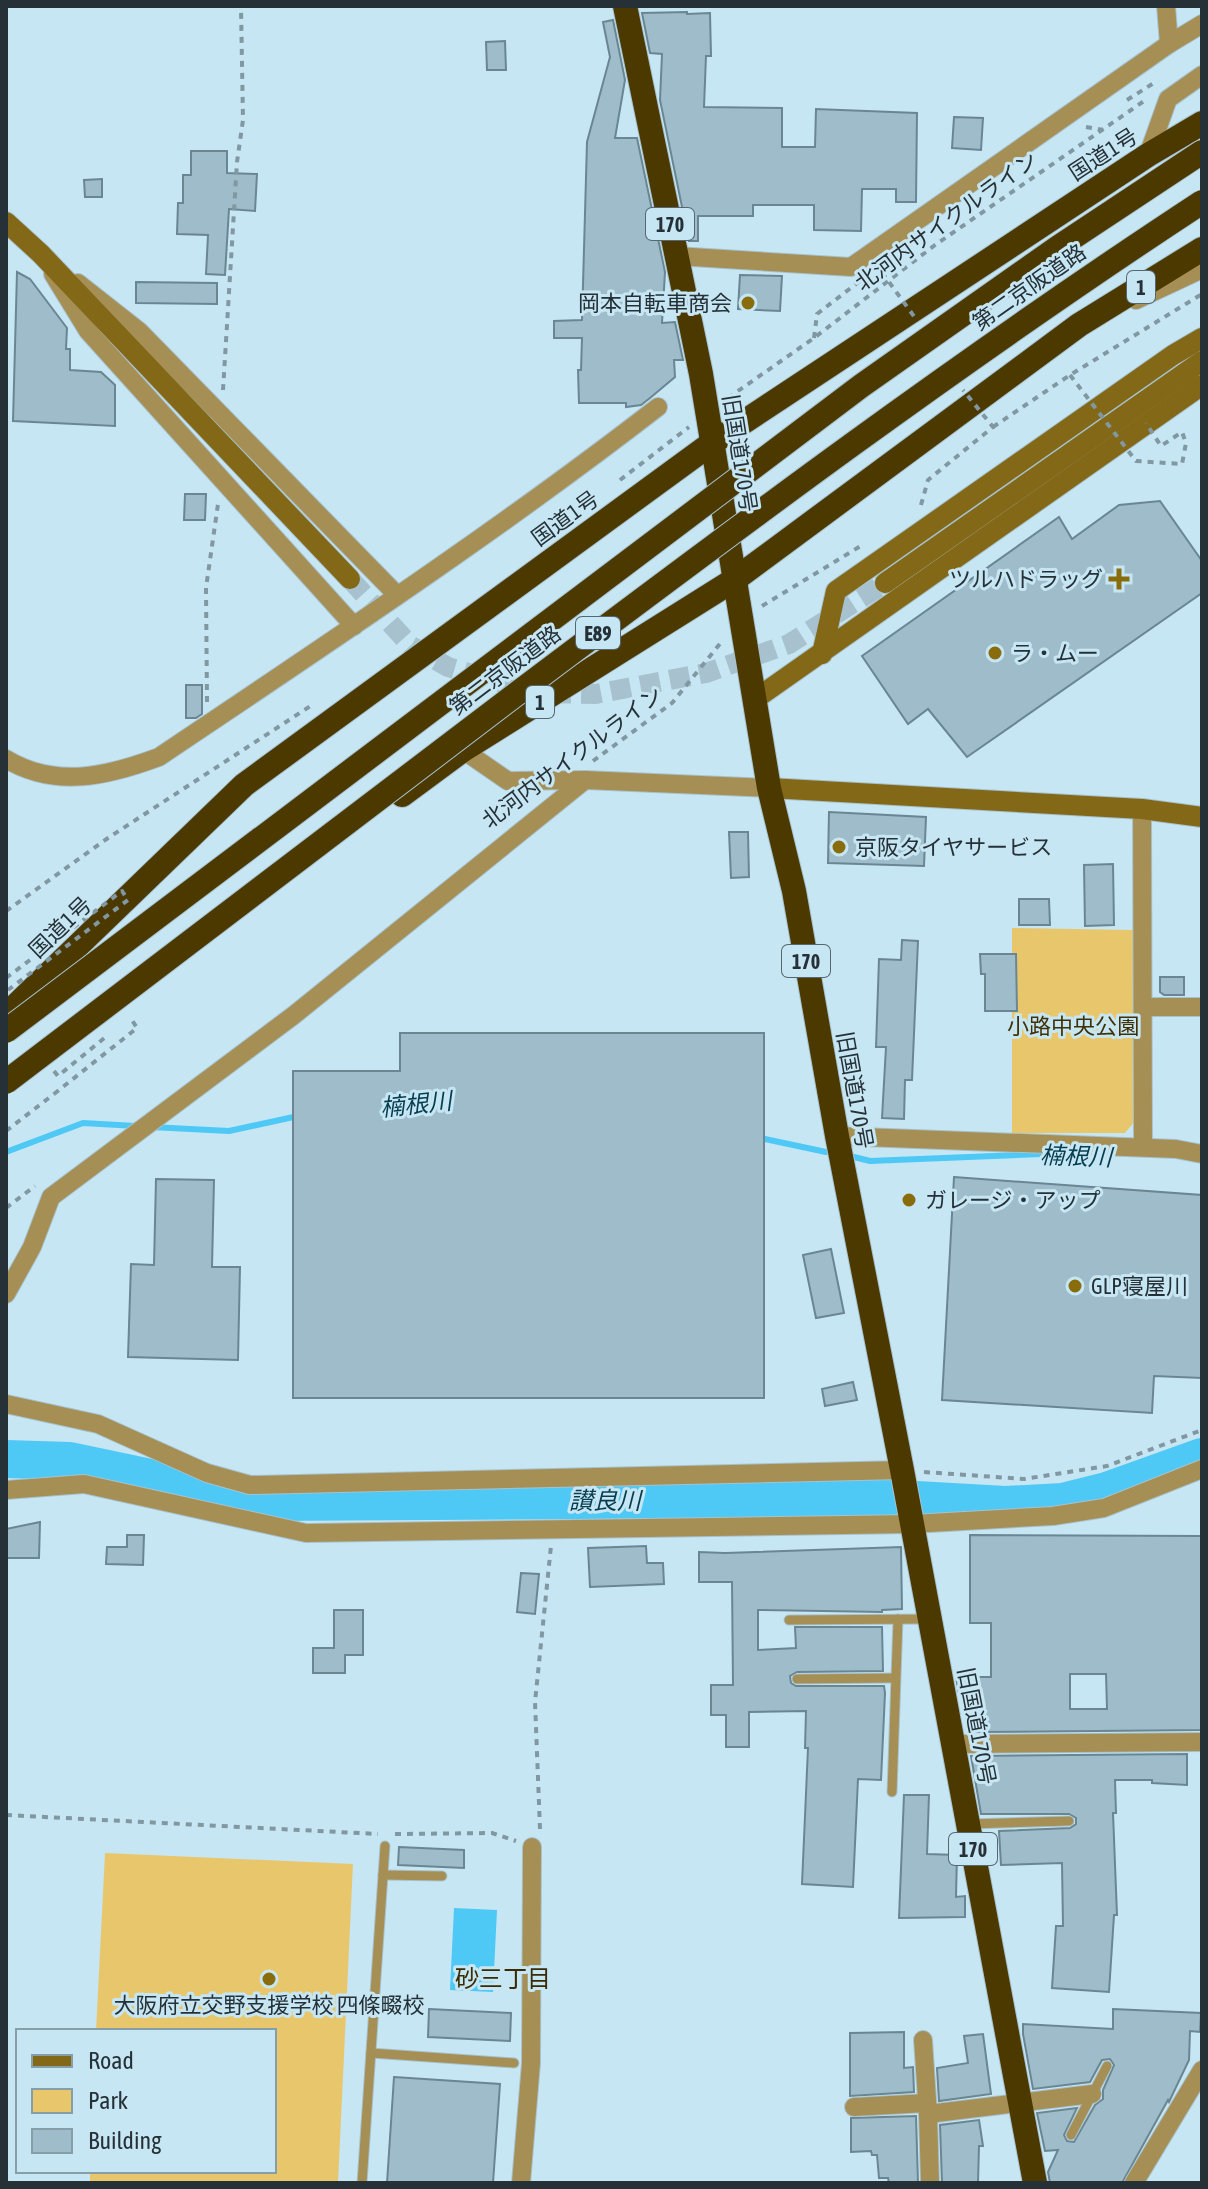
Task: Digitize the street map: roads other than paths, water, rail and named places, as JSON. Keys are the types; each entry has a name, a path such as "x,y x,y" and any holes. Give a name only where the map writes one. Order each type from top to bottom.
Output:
{"highway":[{"name":"旧国道170号","path":"625,6 707,413 769,788 794,891 837,1136 1035,2183"},
{"name":"国道1号","path":"6,1015 244,785 712,443 1148,155 1202,123"},
{"name":"第二京阪道路","path":"6,1031 861,386 1057,248 1202,152"},
{"name":"第二京阪道路","path":"6,1084 679,571 1083,280 1202,202"},
{"name":"1","path":"6,1084 463,750 734,580 1079,325 1202,249"}],"street":[{"path":"1166,6 1169,44"},
{"path":"676,256 851,267 1202,24"},
{"path":"1148,155 1168,99 1202,75"},
{"path":"6,222 41,254 350,579"},
{"path":"41,254 139,331 397,595"},
{"path":"41,254 88,331 354,626"},
{"path":"1079,325 1202,269"},
{"path":"822,654 836,591 1173,355 1202,338"},
{"path":"885,583 1202,361"},
{"path":"754,700 1202,385"},
{"path":"6,759 22,769 51,777 82,778 123,770 159,757 354,626 658,407"},
{"path":"463,750 508,781 585,780 769,788 1142,809 1202,817"},
{"path":"6,1294 32,1247 51,1197 294,1015 585,780"},
{"path":"1142,809 1143,1147"},
{"path":"1143,1007 1202,1007"},
{"path":"837,1136 1143,1147 1202,1154"},
{"path":"6,1404 98,1424 207,1473 250,1485 903,1474"},
{"path":"6,1490 84,1484 306,1533 1053,1516 1104,1508 1202,1469"},
{"path":"954,1744 1202,1742"},
{"path":"521,2183 531,2063 532,1847"},
{"path":"923,2040 930,2183"},
{"path":"1134,2183 1202,2070"},
{"path":"854,2107 928,2109 1092,2094"}],"lane":[{"path":"892,1792 898,1619"},
{"path":"789,1620 930,1619"},
{"path":"797,1679 895,1678"},
{"path":"969,1824 1069,1821"},
{"path":"362,2183 385,1846"},
{"path":"383,1875 442,1876"},
{"path":"371,2053 514,2063"},
{"path":"1071,2135 1107,2066"}],"water":[{"path":"454,1908 497,1910 493,1992 450,1990"}],"waterway":[{"name":"楠根川","path":"151,1127 229,1131 298,1116"},
{"name":"楠根川","path":"6,1152 83,1123 136,1126"},
{"name":"楠根川","path":"760,1138 826,1152"},
{"name":"楠根川","path":"854,1157 870,1161 1041,1154 1111,1155"},
{"name":"讃良川","path":"6,1459 70,1461 146,1477 226,1499 269,1502 881,1498 1005,1505 1063,1502 1107,1491 1202,1457"}],"tunnel":[{"path":"350,579 411,646 448,667 537,693 596,694 706,673 789,644 885,583"}],"place":[{"name":"岡本自転車商会","path":"748,303"},
{"name":"ツルハドラッグ","path":"1119,579"},
{"name":"ラ・ムー","path":"995,653"},
{"name":"京阪タイヤサービス","path":"839,847"},
{"name":"ガレージ・アップ","path":"909,1200"},
{"name":"GLP寝屋川","path":"1075,1286"},
{"name":"大阪府立交野支援学校 四條畷校","path":"269,1979"}],"district":[{"name":"砂三丁目","path":"503,1978"}],"park label":[{"name":"小路中央公園","path":"1073,1026"}]}
